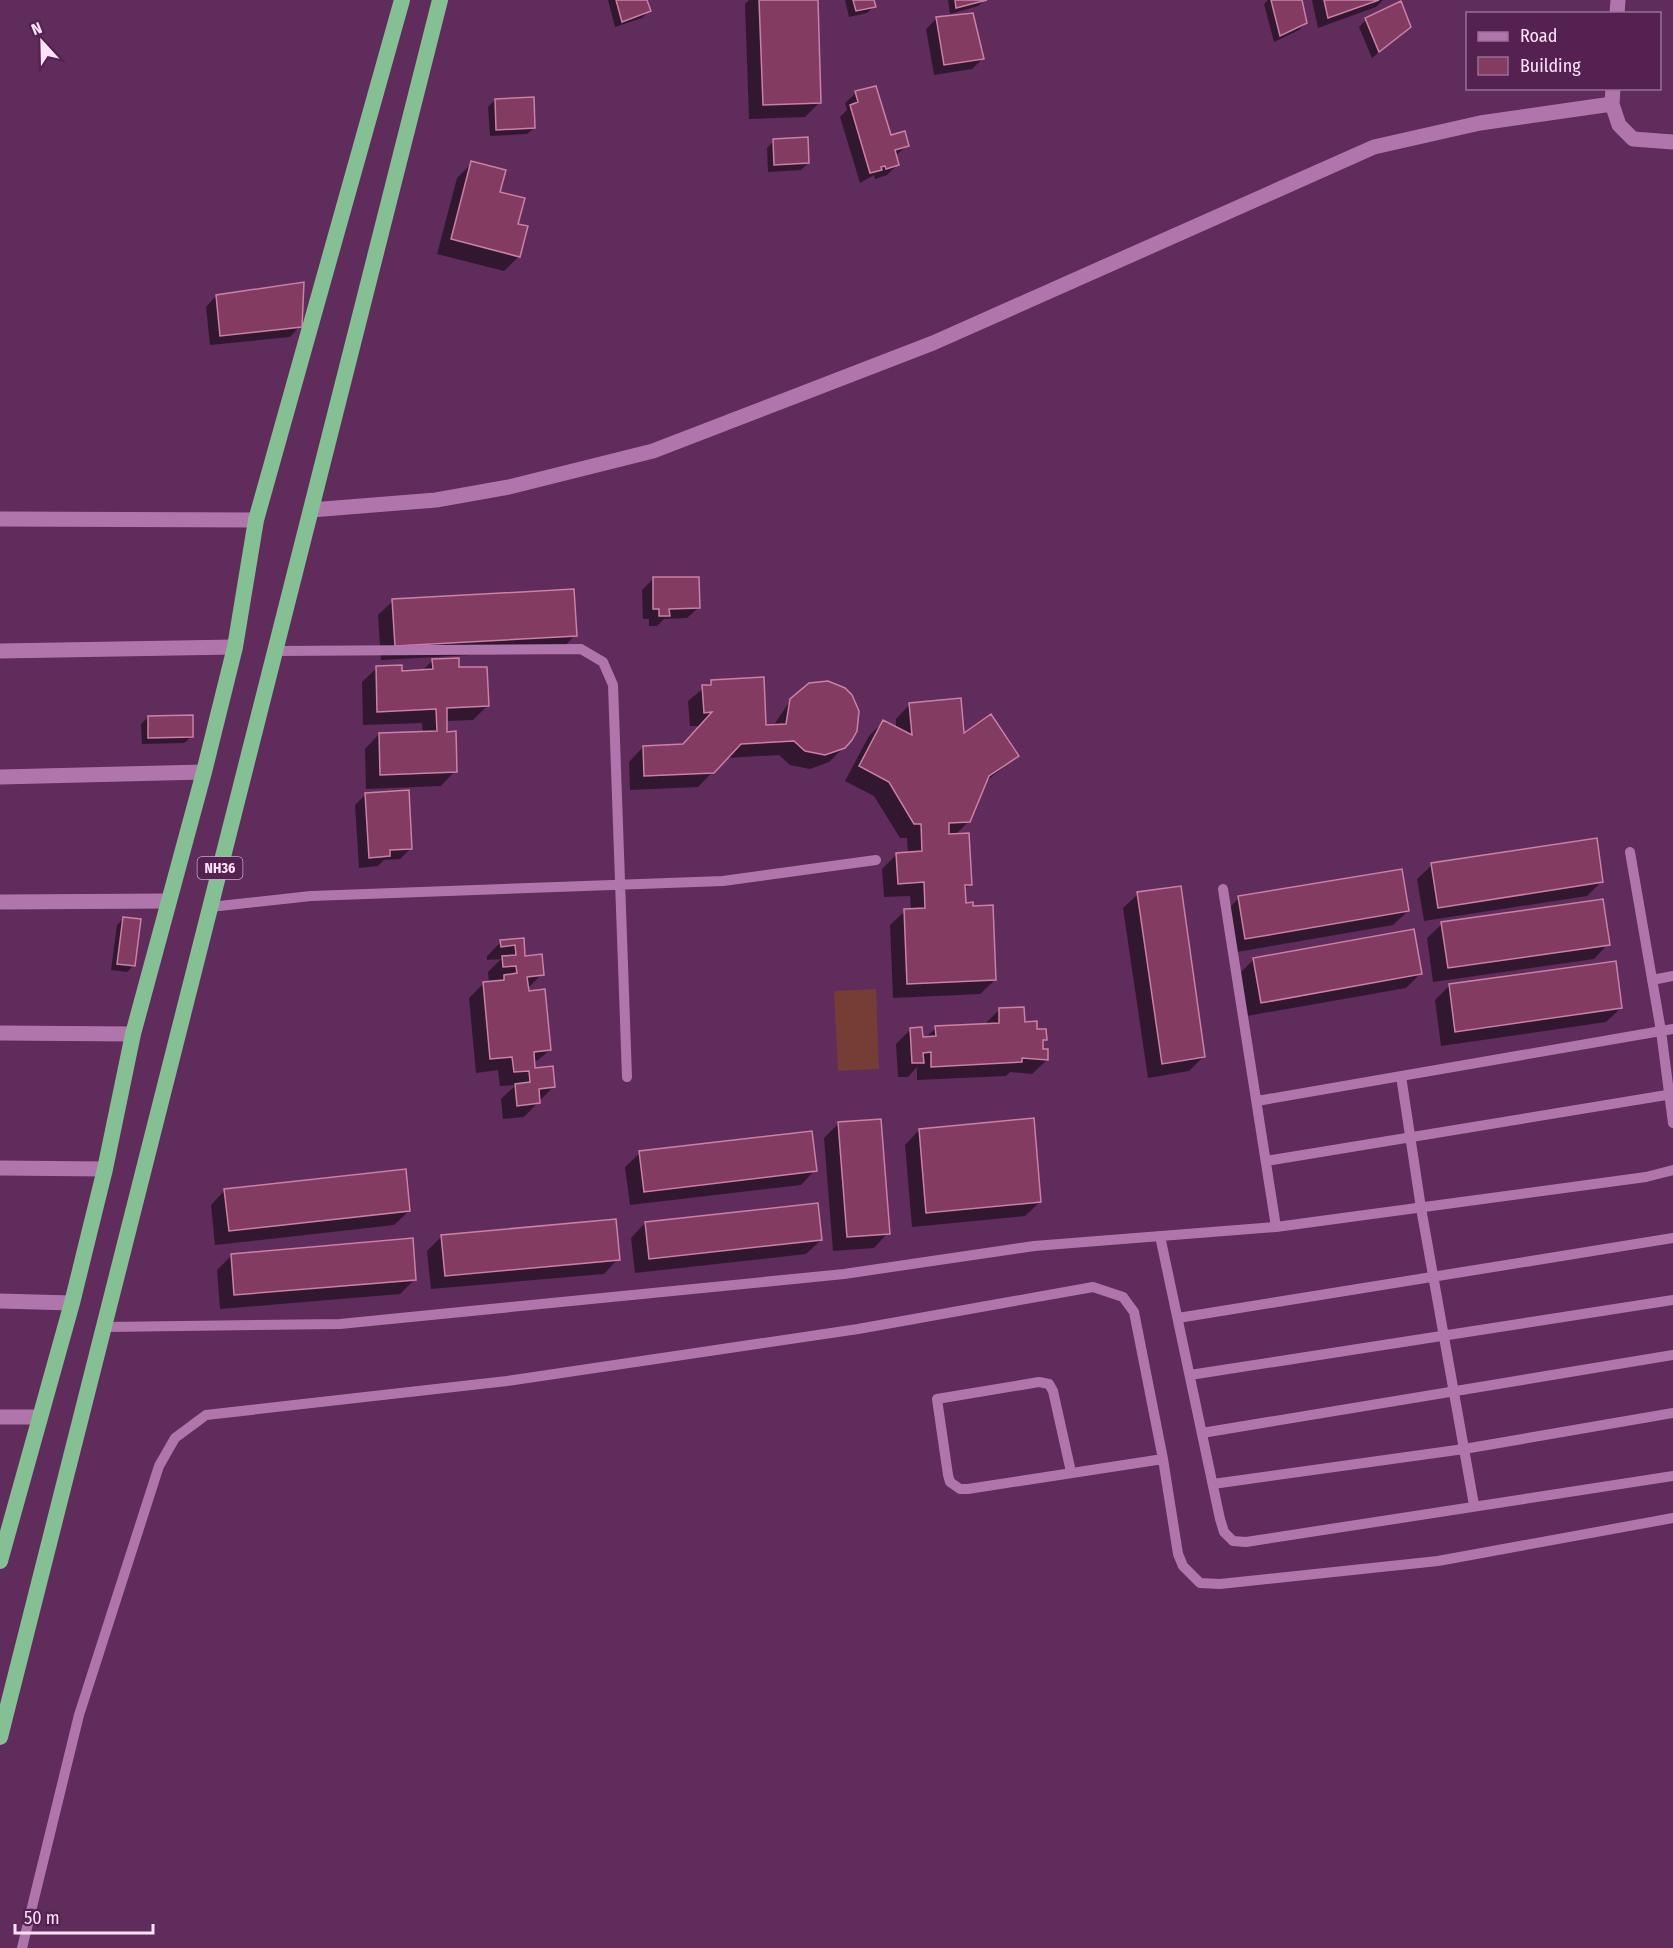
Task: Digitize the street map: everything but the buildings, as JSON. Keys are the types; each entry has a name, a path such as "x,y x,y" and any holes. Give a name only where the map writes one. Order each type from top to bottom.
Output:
{"highway":[{"name":"NH36","path":"0,1561 72,1303 105,1169 133,1034 167,901 204,772 235,647 256,520 402,0"},
{"name":"NH36","path":"0,1737 106,1327 440,0"}],"street":[{"path":"311,510 436,500 509,487 653,451 933,343 1374,147 1612,96 1619,125 1633,139 1673,142"},
{"path":"0,519 256,520"},
{"path":"0,651 235,647"},
{"path":"0,777 204,772"},
{"path":"0,902 167,901"},
{"path":"0,1033 133,1034"},
{"path":"0,1168 105,1169"},
{"path":"0,1301 72,1303"},
{"path":"0,1417 39,1417"}],"lane":[{"path":"275,651 581,649 603,662 613,685 627,1077"},
{"path":"1630,852 1661,1030 1673,1123"},
{"path":"210,907 311,896 723,881 876,860"},
{"path":"1223,889 1276,1227"},
{"path":"1652,980 1673,976"},
{"path":"1257,1101 1673,1029"},
{"path":"1401,1076 1421,1208 1474,1505"},
{"path":"1266,1161 1671,1095"},
{"path":"106,1327 340,1324 844,1274 1034,1246 1276,1227 1646,1177 1673,1170"},
{"path":"1160,1236 1224,1532 1233,1541 1246,1542 1673,1476"},
{"path":"1178,1318 1673,1238"},
{"path":"22,1948 80,1715 159,1466 175,1438 206,1415 518,1379 858,1329 1061,1290 1093,1287 1123,1297 1134,1312 1163,1459 1178,1554 1183,1566 1200,1583 1220,1584 1438,1560 1673,1518"},
{"path":"1190,1375 1673,1300"},
{"path":"1202,1433 1673,1355"},
{"path":"1071,1472 1053,1391 1049,1384 1039,1382 937,1399 948,1475 954,1486 968,1489 1163,1459"},
{"path":"1213,1484 1464,1449 1673,1413"}],"shaded area":[{"path":"876,989 879,1069 838,1071 834,991"}]}
